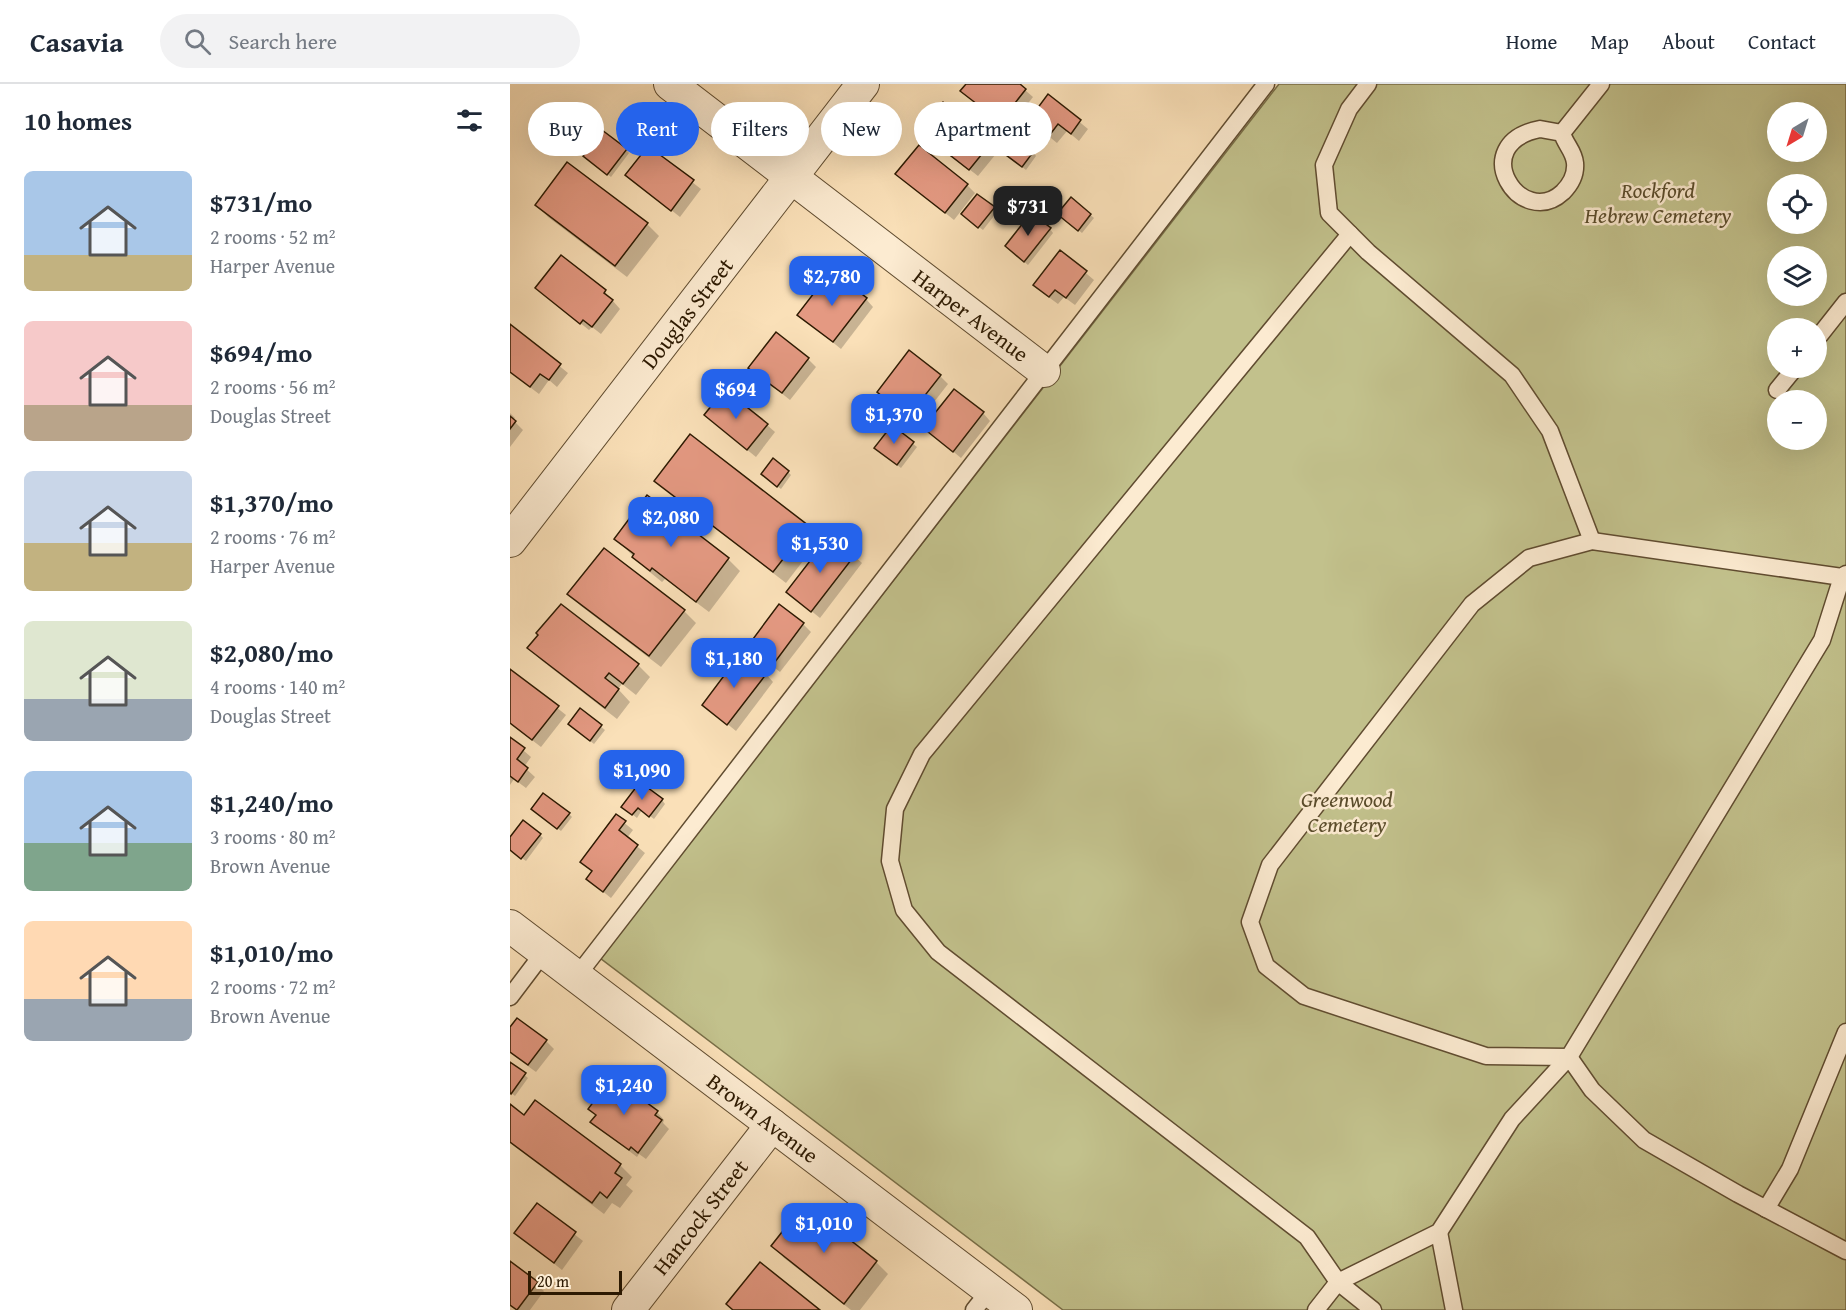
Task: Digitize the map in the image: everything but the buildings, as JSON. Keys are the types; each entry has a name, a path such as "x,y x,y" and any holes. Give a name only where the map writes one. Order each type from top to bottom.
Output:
{"street":[{"name":"Harper Avenue","path":"670,84 1044,371"},
{"name":"Douglas Street","path":"510,541 863,84"},
{"name":"Brown Avenue","path":"510,926 772,1125 982,1300 1016,1310"},
{"name":"Hancock Street","path":"628,1310 772,1125"}],"lane":[{"path":"577,976 1266,84"},
{"path":"1368,84 1349,109 1324,165 1329,213 1368,252 1512,375 1550,431 1592,542"},
{"path":"1562,133 1601,84"},
{"path":"1540,129 1562,133 1575,162 1574,174 1569,186 1557,197 1546,201 1532,201 1520,196 1510,188 1503,170 1503,158 1507,148 1514,139 1525,132 1540,129"},
{"path":"1350,234 922,754 895,809 890,861 904,910 938,952 1307,1237 1338,1282 1373,1310"},
{"path":"1827,326 1846,302"},
{"path":"1777,390 1787,378"},
{"path":"1316,1310 1338,1282 1439,1232 1512,1119 1569,1057 1822,640 1845,577 1592,542 1529,558 1472,604 1270,865 1250,922 1266,966 1304,996 1486,1056 1569,1057"},
{"path":"510,997 544,952"},
{"path":"1766,1209 1790,1169 1846,1032"},
{"path":"1569,1057 1592,1090 1644,1140 1846,1251"},
{"path":"1439,1232 1454,1310"}],"green space":[{"name":"Greenwood Cemetery","path":"1279,84 1846,84 1846,1310 1063,1310 600,958"}],"park label":[{"name":"Rockford Hebrew Cemetery","path":"1658,202"}]}
